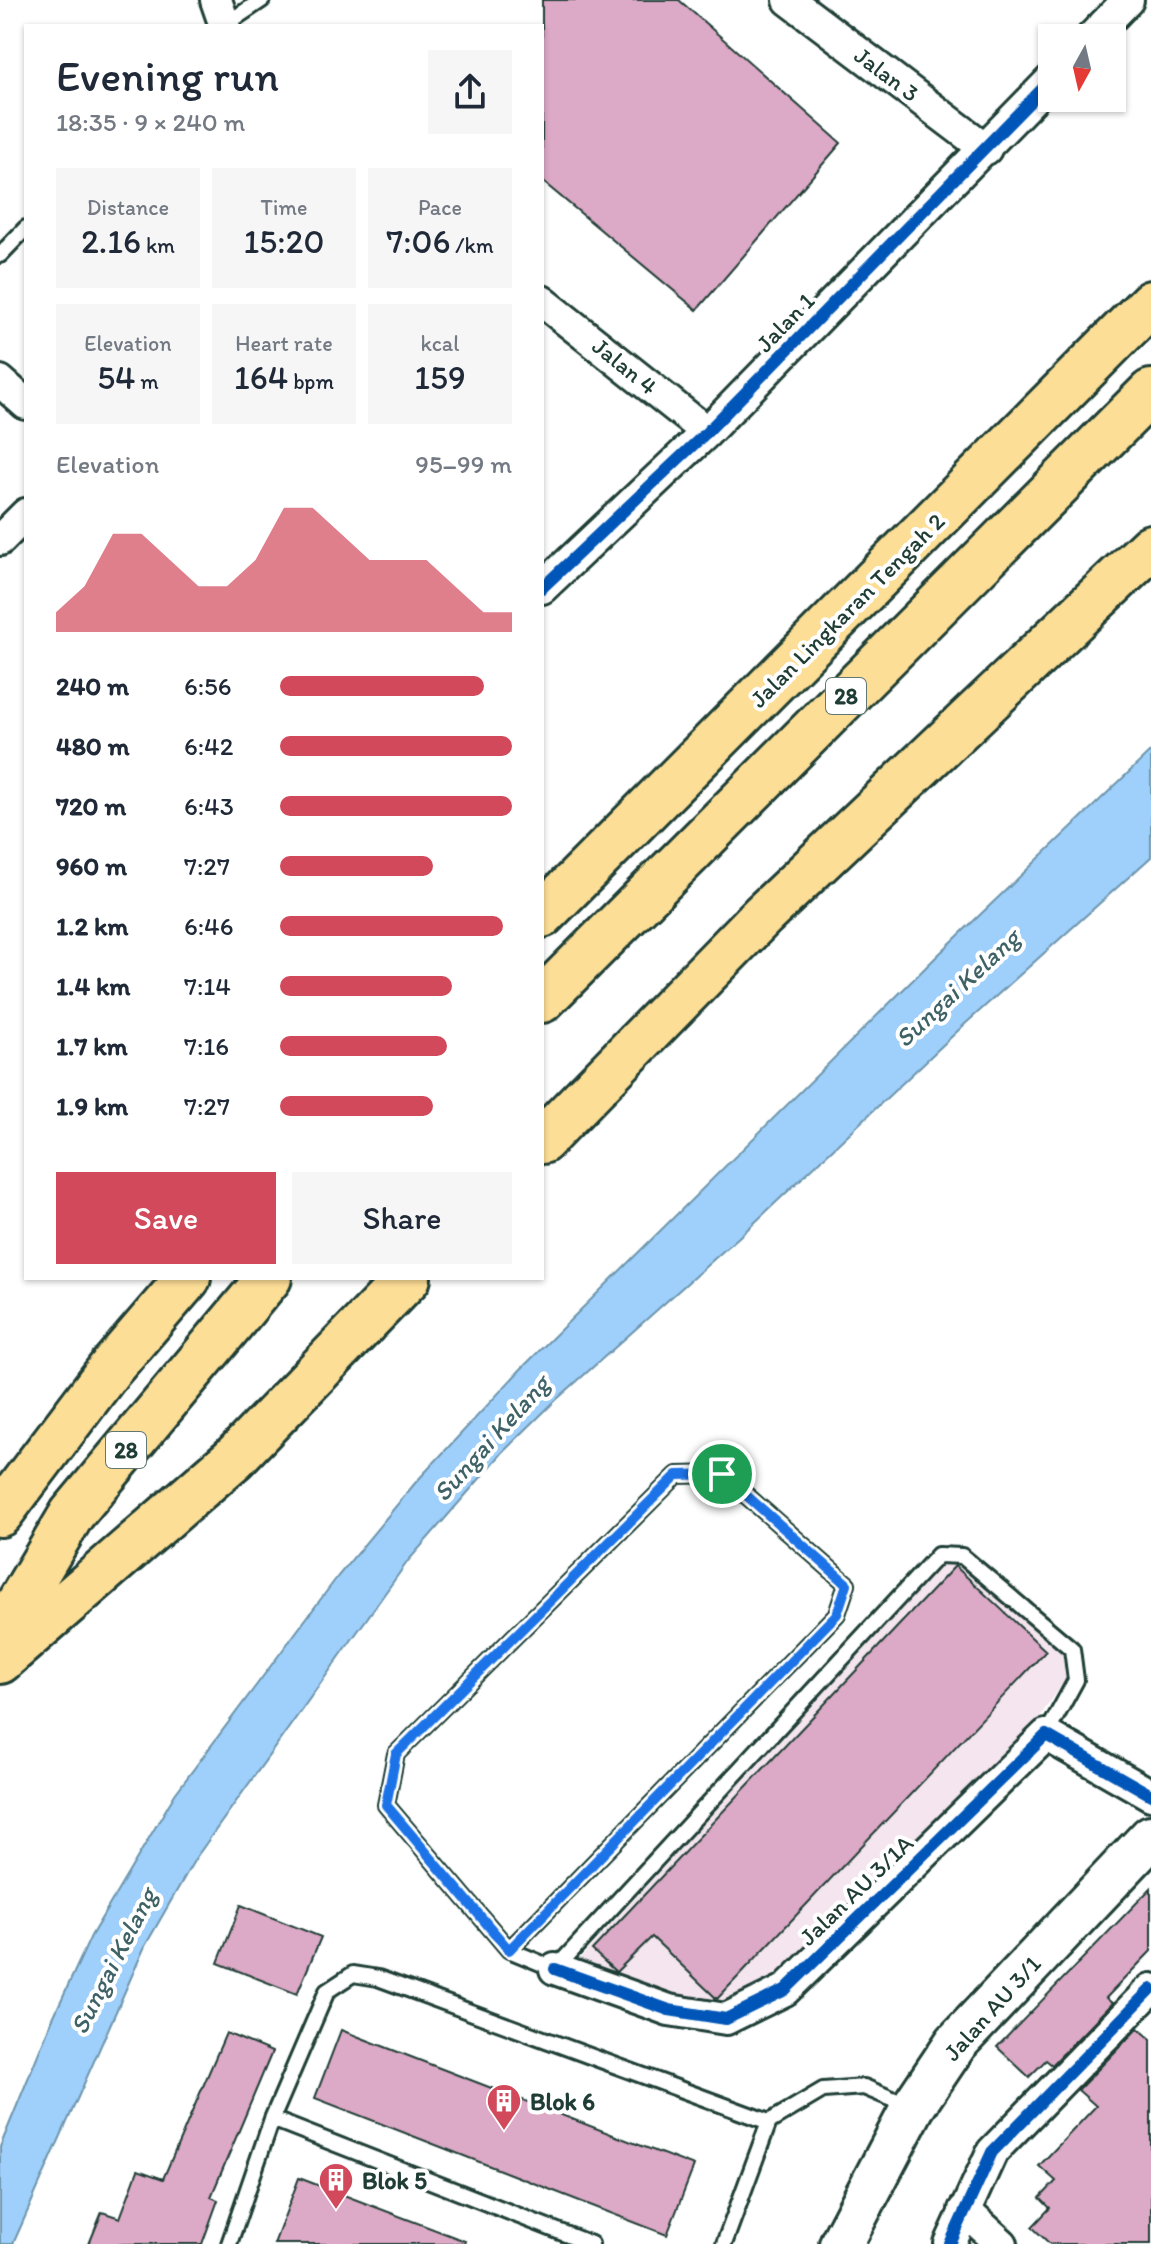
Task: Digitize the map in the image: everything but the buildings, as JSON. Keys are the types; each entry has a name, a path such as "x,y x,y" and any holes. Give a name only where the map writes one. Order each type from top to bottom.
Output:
{"highway":[{"name":"Jalan Lingkaran Tengah 2","path":"544,913 1151,303"},
{"name":"28","path":"544,998 1151,392"},
{"path":"544,1139 763,915 1151,547"},
{"path":"0,1514 109,1370 186,1280"},
{"name":"28","path":"0,1635 72,1514 267,1280"},
{"path":"0,1661 234,1458 406,1280"}],"main road":[{"name":"Jalan AU 3/1","path":"841,2244 913,2107 956,2043 1151,1837"}],"street":[{"name":"Jalan 3","path":"789,0 986,149"},
{"path":"1105,24 1128,0"},
{"name":"Jalan 1","path":"544,586 707,432 1038,94"},
{"name":"Jalan 4","path":"544,303 707,432"},
{"path":"0,381 24,402"},
{"path":"0,540 24,516"},
{"path":"1046,1735 1151,1795"},
{"name":"Jalan AU 3/1A","path":"555,1969 669,2010 726,2019 785,1990 1046,1735"},
{"path":"950,2244 992,2152 1151,1989"},
{"path":"964,2210 1002,2244"}],"lane":[{"path":"222,19 262,0"},
{"path":"0,255 24,230"},
{"path":"509,1950 837,1614 847,1584 722,1474 677,1475 396,1754 386,1805 509,1950 555,1969 938,1555 962,1556 1072,1649 1076,1680 1046,1735"},
{"path":"229,2244 272,2119 327,1991 353,1974 378,1978 769,2122"},
{"path":"724,2244 769,2122 823,2090 864,2087 913,2107"},
{"path":"272,2119 591,2244"}],"shaded area":[{"path":"960,1564 1062,1652 1067,1677 1024,1740 772,1982 724,2005 674,1994 577,1962 938,1565"}],"water":[{"name":"Sungai Kelang","path":"1151,751 1151,857 964,1025 750,1227 556,1400 503,1452 408,1561 195,1859 145,1946 13,2244 0,2244 0,2147 52,2020 91,1936 175,1794 338,1576 416,1482 521,1369 938,955"}],"cycle path":[{"path":"544,586 707,432 1038,93"},
{"path":"555,1969 669,2010 726,2019 785,1990 1046,1735 1151,1795"},
{"path":"950,2244 992,2152 1151,1989"}],"place":[{"name":"Blok 6","path":"504,2132"},
{"name":"Blok 5","path":"336,2211"}],"route":[{"path":"722,1474 847,1584 837,1614 509,1950 386,1805 396,1754 677,1475 722,1474"}]}
